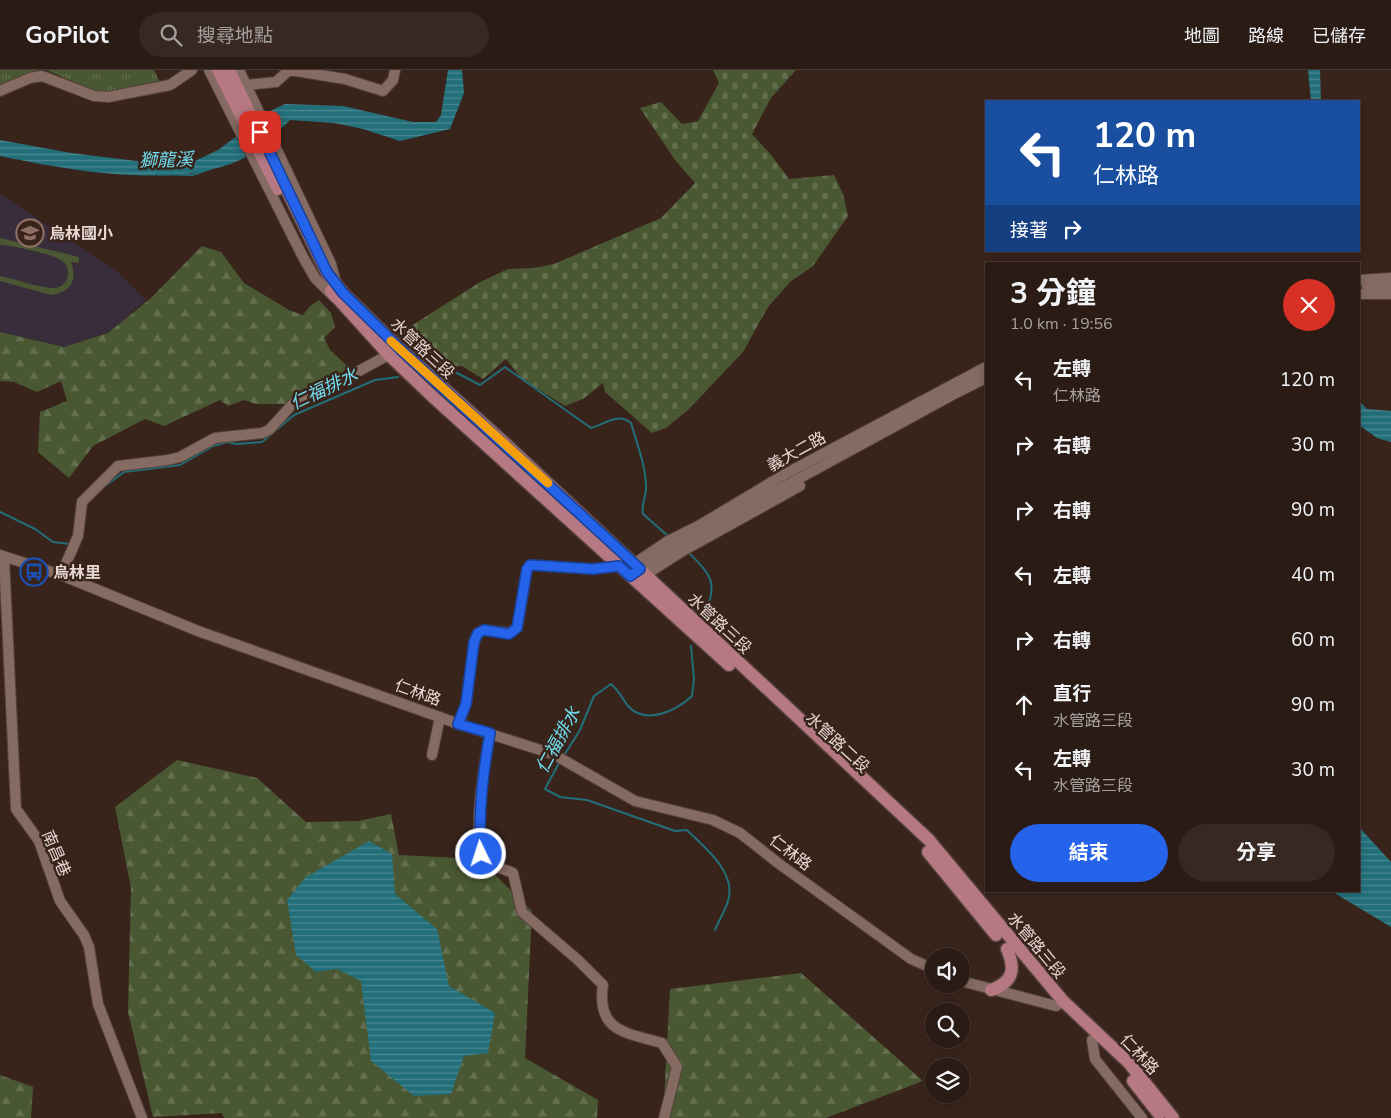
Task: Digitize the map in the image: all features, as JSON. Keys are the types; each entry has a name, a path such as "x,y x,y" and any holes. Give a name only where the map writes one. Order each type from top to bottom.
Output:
{"main road":[{"path":"218,70 241,106 270,162"},
{"path":"229,70 241,106"},
{"name":"水管路三段","path":"270,162 337,292 395,352 633,572 929,840 950,863 1059,1004"},
{"name":"水管路二段","path":"633,572 899,821 945,872 1007,949"},
{"path":"991,990 1002,986 1009,978 1013,968 1007,949"},
{"name":"水管路三段","path":"1007,949 1059,1004"},
{"name":"仁林路","path":"1059,1004 1092,1040 1128,1074 1162,1118"},
{"name":"仁林路","path":"1059,1004 1129,1063 1173,1118"}],"street":[{"path":"0,91 30,78 42,76 94,96 108,97 170,85 192,70"},
{"path":"209,70 241,106 270,162"},
{"path":"239,70 247,85 241,106"},
{"path":"247,85 276,82 288,71 296,71 345,79 383,91 393,80 395,70"},
{"name":"水管路三段","path":"270,162 315,278 337,292"},
{"path":"1362,287 1391,278"},
{"path":"1362,287 1391,286"},
{"path":"1362,287 1391,294"},
{"path":"61,575 78,536 82,502 118,466 168,460 215,438 262,433 268,430 299,397 333,385 395,352"},
{"name":"義大二路","path":"633,572 786,473 985,368"},
{"name":"義大二路","path":"633,572 686,541 985,378"},
{"name":"義大二路","path":"633,572 681,552 956,399 985,386"},
{"name":"仁林路","path":"2,556 61,575 198,631 458,724 553,754 635,801 713,820 740,832 778,864 911,959 925,965"},
{"name":"南昌巷","path":"2,556 16,809 39,841 60,901 84,935 90,947 98,1004 142,1118"},
{"path":"458,724 466,704 474,642 478,633 484,630 509,634 517,628 527,569 530,565 633,572"},
{"path":"432,755 440,717"},
{"path":"490,733 481,782 479,825 481,854 487,862 513,873 522,912 578,960 603,985 601,1000 608,1021 618,1031 662,1043 677,1067 664,1118"},
{"name":"仁林路","path":"970,984 1059,1004"},
{"path":"1092,1040 1095,1059 1142,1118"}],"shaded area":[{"name":"烏林國小","path":"0,194 119,273 146,300 108,333 64,347 0,332"}],"green space":[{"path":"0,70 40,70 0,85"},
{"path":"46,70 154,70 160,83 100,93"},
{"path":"713,70 796,70 771,98 752,134 789,179 834,175 843,194 848,216 813,266 790,282 768,307 743,352 689,409 666,428 652,433 605,392 603,383 583,399 565,406 521,378 506,359 483,379 462,366 433,368 397,335 480,282 508,269 535,268 554,264 661,218 695,183 675,160 640,108 661,102 682,124 698,121 719,83"},
{"path":"0,238 79,257 79,263 71,262 74,274 71,284 64,291 51,295 0,281 0,276 41,287 54,288 63,285 68,277 68,272 65,263 61,260 31,250 0,245"},
{"path":"202,246 221,252 244,283 289,310 303,315 310,306 319,300 331,313 335,327 324,338 330,350 347,366 338,378 301,390 287,404 256,404 244,400 228,406 220,400 164,426 145,419 93,446 69,478 38,452 40,412 67,401 61,381 37,392 14,382 0,381 0,332 64,347 108,333 151,298"},
{"path":"177,760 257,778 306,822 358,821 391,814 399,855 479,859 532,911 525,1058 598,1100 597,1118 224,1118 222,1113 153,1117 128,1012 131,888 115,807"},
{"path":"801,973 923,1081 826,1118 663,1118 670,989"},
{"path":"0,1075 33,1087 31,1118 0,1118"}],"water":[{"name":"獅龍溪","path":"448,70 462,70 464,93 450,129 400,141 363,129 334,123 290,120 260,148 240,160 214,169 184,174 153,176 57,167 0,156 0,140 71,153 161,164 195,161 218,150 272,110 285,104 343,106 413,122 436,122 441,115"},
{"path":"1308,70 1320,70 1321,100 1311,100"},
{"path":"1360,402 1367,409 1391,411 1391,442 1377,438 1360,426"},
{"path":"1360,828 1391,862 1391,927 1333,892 1360,892"},
{"path":"369,841 392,854 395,894 437,929 449,986 495,1013 488,1053 464,1056 451,1094 414,1096 371,1061 361,981 337,969 316,972 296,955 287,900 306,877"}],"waterway":[{"name":"獅龍溪","path":"156,174 192,175 210,169"},
{"name":"仁福排水","path":"439,374 457,373 480,385 505,367 591,428 616,419 626,420 631,423 641,455 646,480 643,514 668,536"},
{"name":"仁福排水","path":"101,489 124,472 180,465 213,446 227,442 237,444 262,442 294,415 375,380 398,377"},
{"name":"仁福排水","path":"0,512 35,529 53,542 69,544"},
{"name":"仁福排水","path":"81,541 83,531"},
{"name":"仁福排水","path":"688,552 707,573 712,586 705,613"},
{"name":"仁福排水","path":"563,757 580,730 594,696 611,684 628,706 635,712 643,715 661,714 670,711 692,696 694,679 691,646"},
{"name":"仁福排水","path":"559,763 545,789 560,797 587,800 675,831 687,830 709,852 722,868 729,887 728,901 715,930"}],"slow traffic":[{"path":"391,341 548,483"}],"place":[{"name":"烏林國小","path":"30,233"},
{"name":"烏林里","path":"34,572"}],"route":[{"path":"260,132 327,272 343,293 400,349 640,569 630,576 619,566 593,569 530,565 527,569 517,628 509,634 484,630 478,633 474,642 466,704 458,724 490,733 481,782 479,825 481,854"}]}
